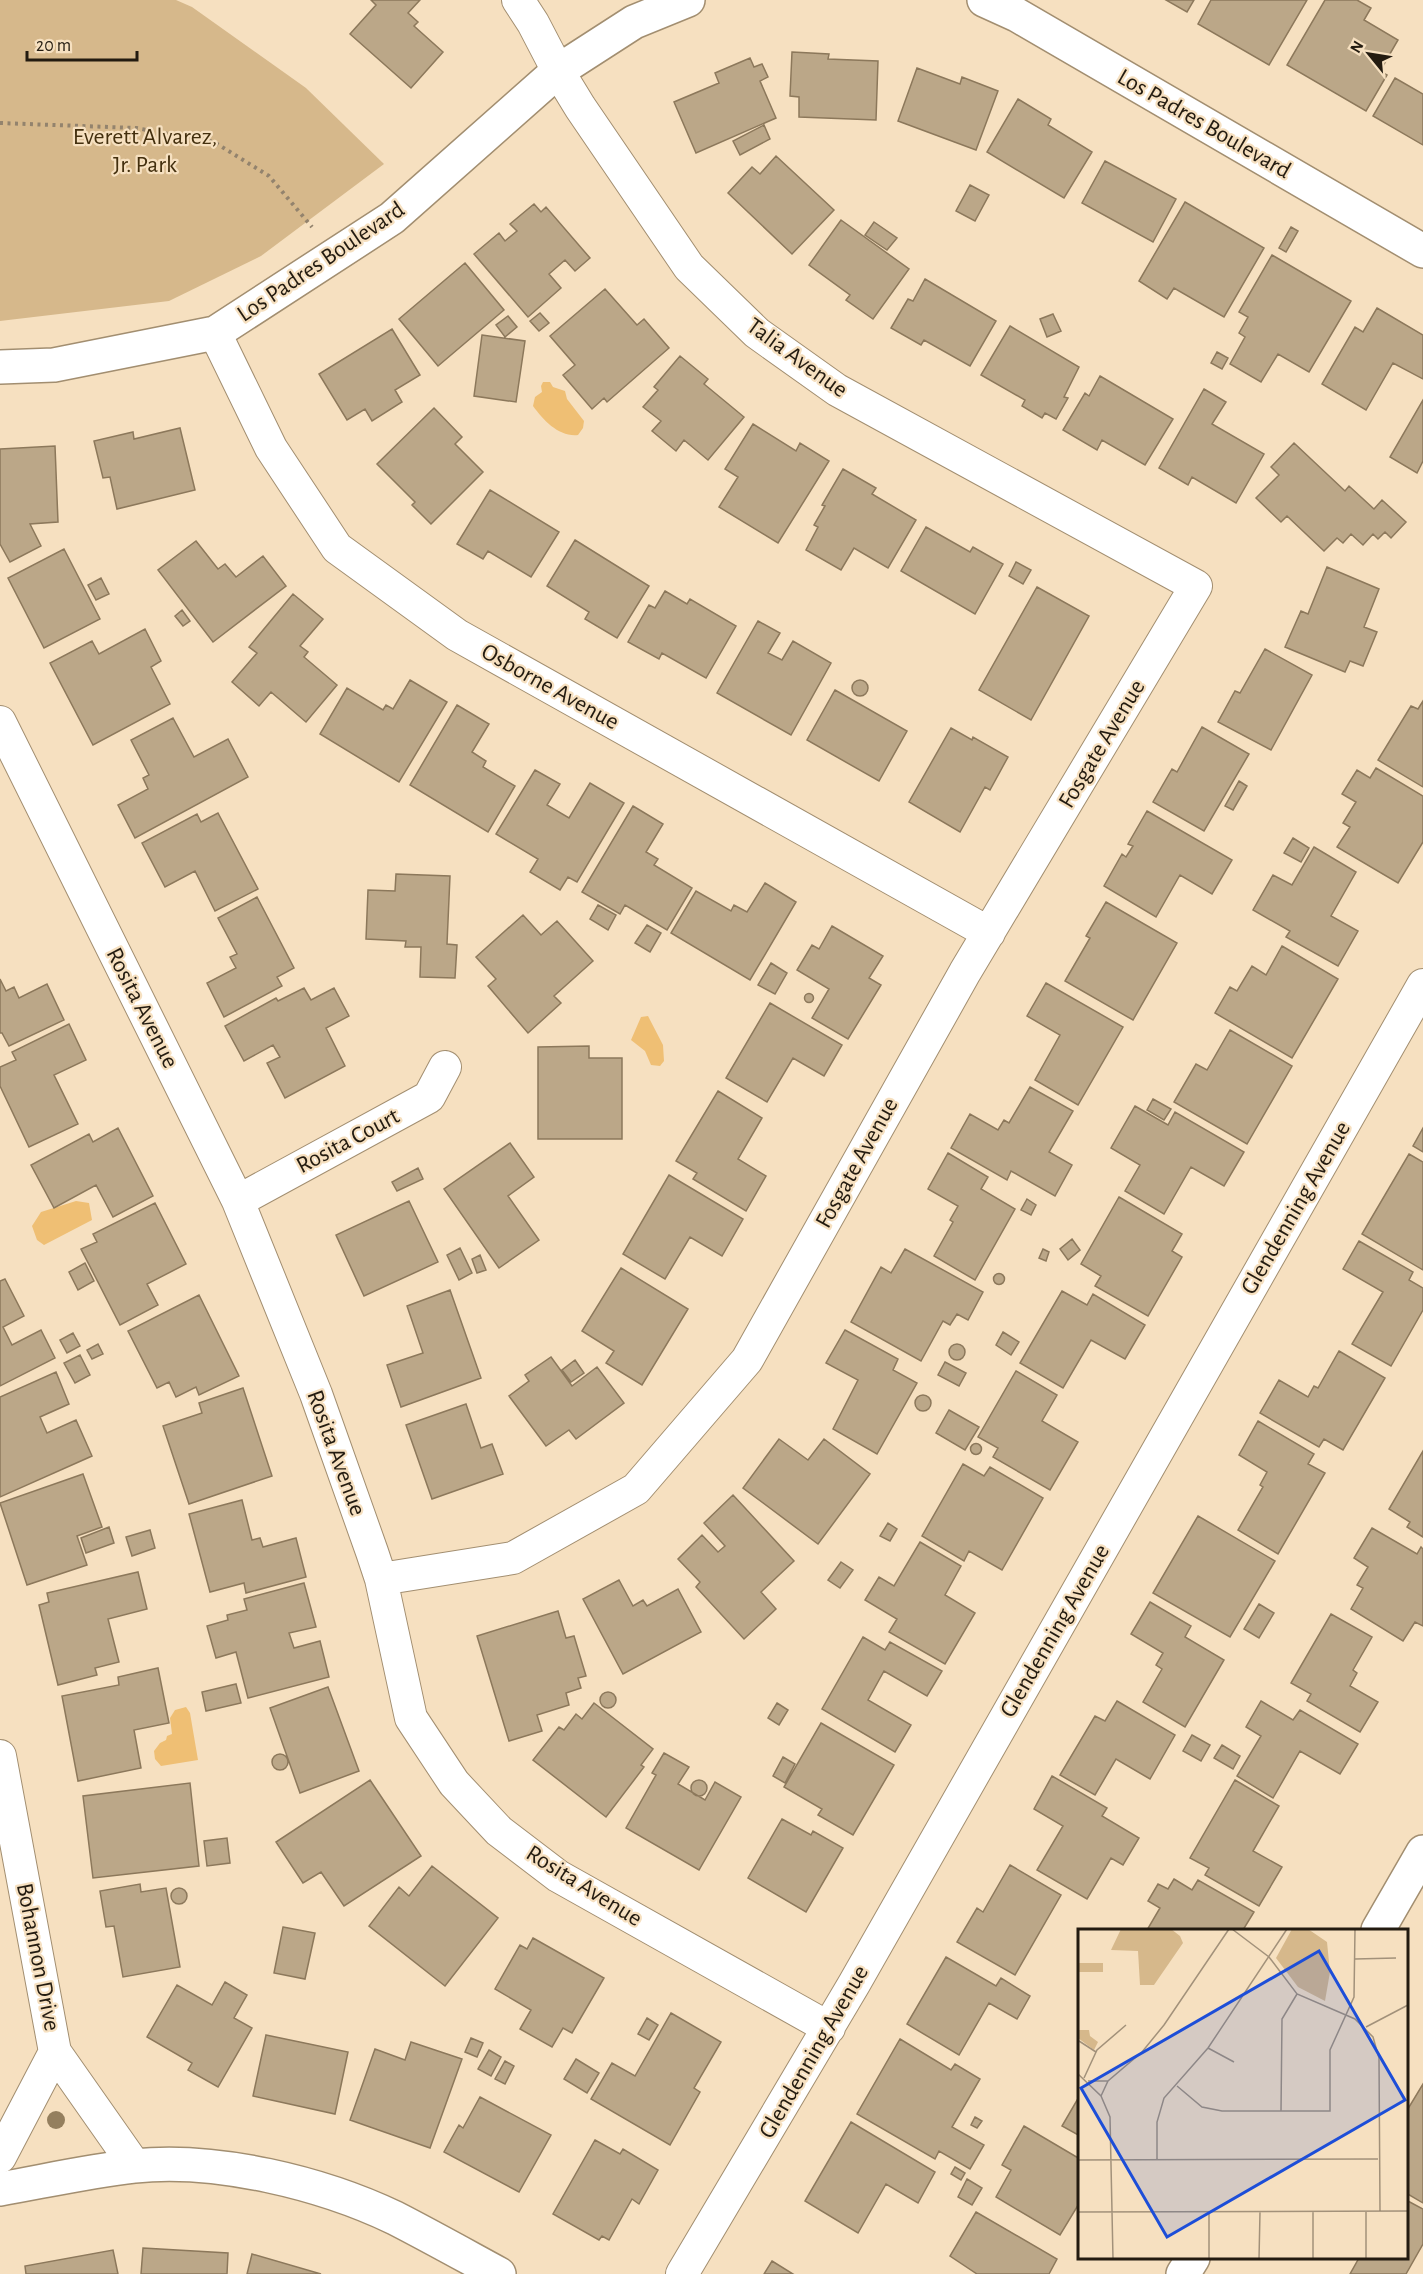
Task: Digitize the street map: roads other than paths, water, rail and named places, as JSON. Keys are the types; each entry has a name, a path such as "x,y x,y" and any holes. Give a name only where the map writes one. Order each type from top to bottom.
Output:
{"street":[{"name":"Talia Avenue","path":"518,0 558,71 689,267 756,333 837,390 1196,586"},
{"name":"Los Padres Boulevard","path":"0,367 54,365 215,333 392,218 558,71 634,22 688,0"},
{"name":"Los Padres Boulevard","path":"984,0 1017,15 1423,251"},
{"name":"Osborne Avenue","path":"215,333 271,448 337,548 457,635 988,933"},
{"name":"Fosgate Avenue","path":"381,1579 513,1558 636,1489 747,1360 988,933 1196,586"},
{"name":"Rosita Avenue","path":"0,722 238,1201 316,1394 381,1579 411,1718 454,1784 499,1831 558,1876 829,2028"},
{"name":"Glendenning Avenue","path":"682,2274 829,2028 1423,985"},
{"name":"Rosita Court","path":"238,1201 429,1098 445,1067"},
{"name":"Bohannon Drive","path":"0,1756 55,2052 135,2166"},
{"path":"1379,1929 1419,1867"},
{"name":"Bohannon Drive","path":"0,2157 55,2052"},
{"path":"0,2189 135,2166 183,2164 264,2175 324,2190 393,2218 499,2274"},
{"path":"1183,2274 1192,2259"}],"park label":[{"name":"Everett Alvarez, Jr. Park","path":"145,151"}]}
